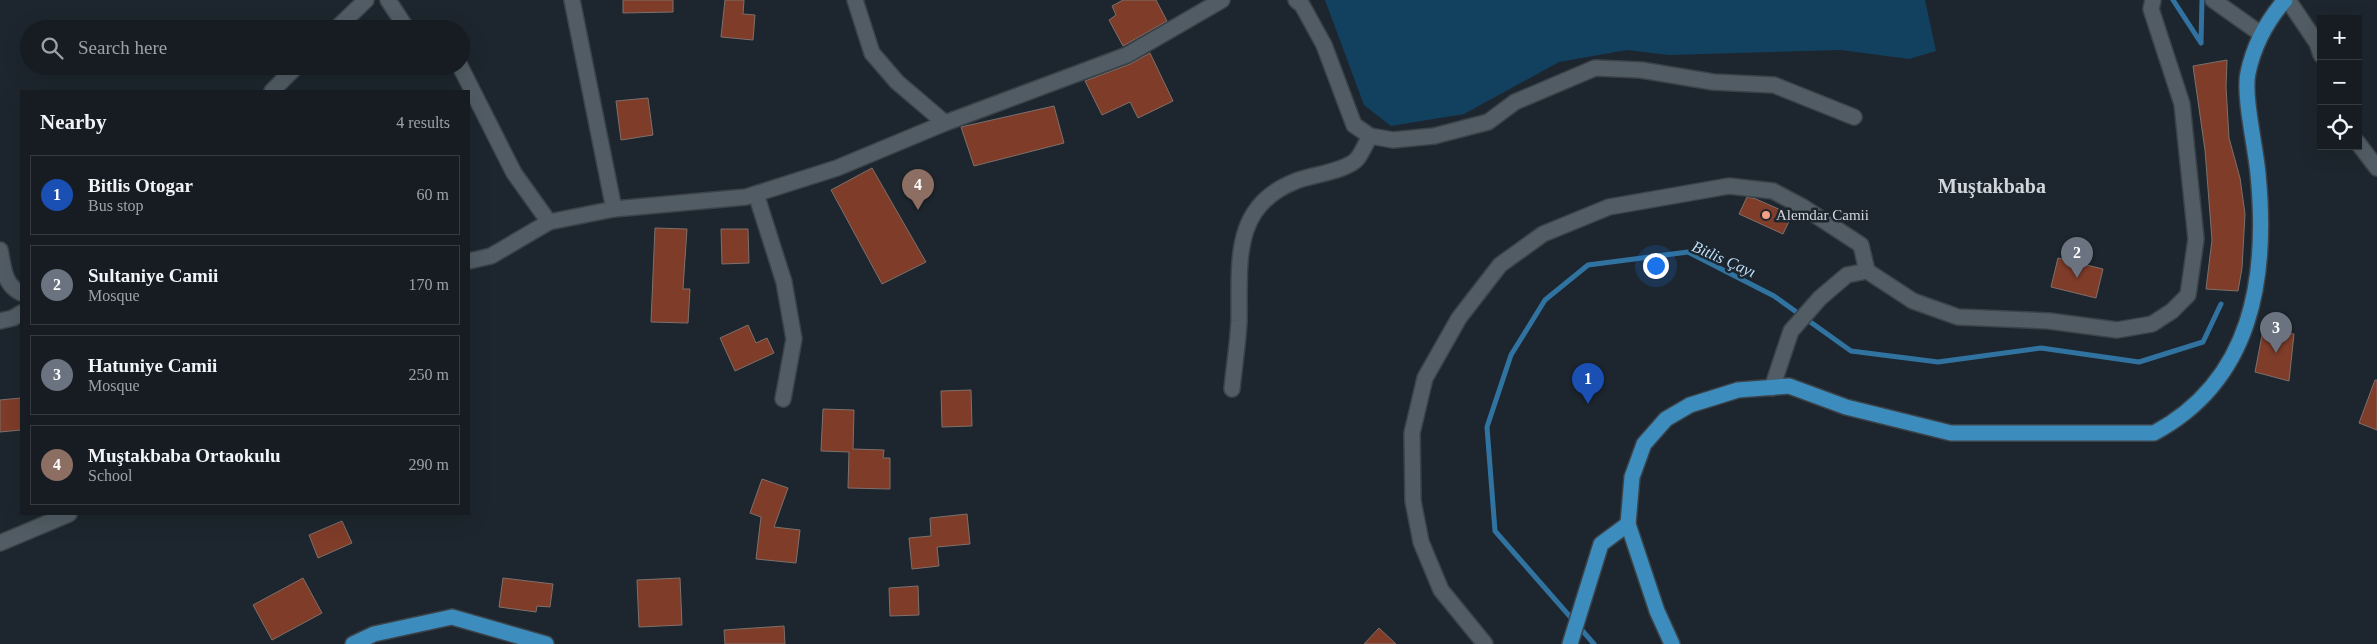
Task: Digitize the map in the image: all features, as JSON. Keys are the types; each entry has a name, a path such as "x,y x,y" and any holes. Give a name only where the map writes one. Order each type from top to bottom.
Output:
{"main road":[{"path":"1672,644 1656,611 1628,524 1632,477 1644,444 1666,419 1690,405 1738,390 1789,386 1846,407 1951,433 2154,433 2171,424 2219,378 2238,348 2255,291 2261,233 2258,175 2247,75 2255,45 2268,20 2286,0"},
{"path":"1570,644 1601,544 1628,524"},
{"path":"353,644 374,634 452,617 546,644"}],"street":[{"path":"345,20 366,0"},
{"path":"388,0 401,20"},
{"path":"572,0 614,208"},
{"path":"855,0 872,53 896,82 945,123"},
{"path":"470,261 491,256 549,222 614,208 746,197 837,168 945,123 1127,54 1222,0"},
{"path":"1296,0 1302,5 1324,45 1354,124 1370,136 1393,140 1434,136 1488,122 1515,102 1596,68 1641,70 1713,82 1774,85 1854,117"},
{"path":"1485,644 1441,590 1421,542 1413,501 1412,432 1425,378 1458,318 1500,265 1543,234 1609,207 1729,186 1773,191 1803,207 1861,245 1867,271 1913,301 1958,317 2049,322 2117,330 2152,324 2172,311 2188,295 2196,239 2182,104 2151,9 2153,0"},
{"path":"2213,0 2261,34"},
{"path":"2286,0 2317,43"},
{"path":"273,90 288,75"},
{"path":"465,75 514,173 549,222"},
{"path":"1232,389 1238,323 1239,251 1252,216 1262,201 1295,182 1344,167 1356,160 1370,136"},
{"path":"2362,148 2377,168"},
{"path":"756,194 784,282 794,338 783,399"},
{"path":"0,250 5,277 11,287 20,292"},
{"path":"1772,388 1791,331 1820,298 1847,275 1867,271"},
{"path":"0,321 20,314"},
{"path":"0,543 67,515"}],"shaded area":[{"path":"1325,0 1925,0 1936,51 1909,59 1841,50 1669,55 1627,50 1559,62 1464,114 1391,126 1364,105"}],"building":[{"path":"623,0 673,0 673,12 623,13"},
{"path":"725,0 744,0 743,14 755,15 753,40 721,37"},
{"path":"1123,0 1156,0 1167,21 1123,46 1109,20 1116,15 1112,6"},
{"path":"1150,53 1173,101 1138,118 1130,102 1102,115 1085,81 1130,64"},
{"path":"2227,60 2226,87 2229,138 2240,178 2245,214 2242,268 2238,291 2206,289 2212,240 2205,150 2193,66"},
{"path":"648,98 653,135 621,140 616,101"},
{"path":"1054,106 1064,143 974,166 961,127"},
{"path":"872,168 926,262 882,284 831,190"},
{"name":"Alemdar Camii","path":"1747,197 1792,215 1783,234 1739,214"},
{"path":"655,228 687,229 683,289 690,289 688,323 651,322"},
{"path":"721,229 748,229 749,263 722,264"},
{"path":"2058,258 2103,269 2096,298 2051,287"},
{"path":"748,325 756,343 767,338 774,353 735,371 720,338"},
{"path":"2263,330 2294,334 2289,381 2255,372"},
{"path":"2375,380 2377,380 2377,430 2359,423"},
{"path":"971,390 972,426 942,427 941,391"},
{"path":"20,398 20,430 0,432 0,400"},
{"path":"823,409 854,410 853,449 884,450 883,458 890,458 890,489 848,488 849,452 821,451"},
{"path":"762,479 788,488 774,527 800,530 796,563 756,559 761,517 750,513"},
{"path":"967,514 970,544 937,547 939,566 912,569 909,538 931,536 930,518"},
{"path":"342,521 352,543 318,558 309,535"},
{"path":"303,578 322,613 272,640 253,605"},
{"path":"503,578 553,584 550,607 537,606 536,612 499,607"},
{"path":"680,578 682,625 639,627 637,580"},
{"path":"918,586 919,615 890,616 889,588"},
{"path":"784,626 785,644 725,644 724,630"},
{"path":"1379,628 1396,644 1364,644"}],"waterway":[{"name":"Bitlis Çayı","path":"2173,0 2201,43"},
{"path":"2201,42 2202,0"},
{"name":"Bitlis Çayı","path":"1594,644 1495,531 1487,427 1511,355 1545,300 1588,265 1688,252 1774,296 1851,351 1938,362 2041,348 2139,362 2203,342 2221,304"}],"place":[{"name":"Muştakbaba Ortaokulu","path":"918,210"},
{"name":"Alemdar Camii","path":"1766,215"},
{"name":"Sultaniye Camii","path":"2077,278"},
{"name":"Hatuniye Camii","path":"2276,353"},
{"name":"Bitlis Otogar","path":"1588,404"}],"district":[{"name":"Muştakbaba","path":"1992,186"}]}
